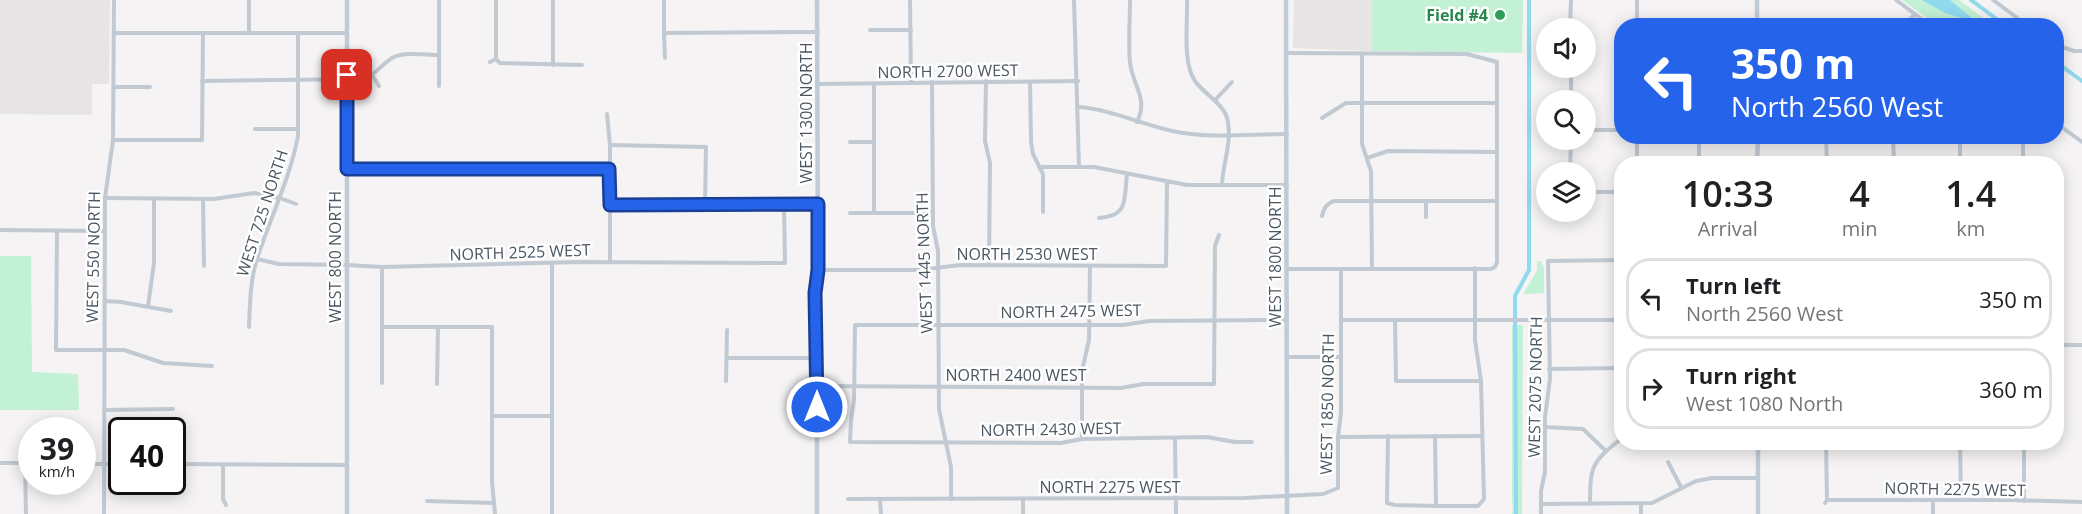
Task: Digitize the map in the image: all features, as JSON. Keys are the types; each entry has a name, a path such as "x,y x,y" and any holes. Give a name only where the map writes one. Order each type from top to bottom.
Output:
{"street":[{"name":"WEST 550 NORTH","path":"104,514 105,198 113,140 114,0"},
{"path":"249,0 249,33"},
{"name":"WEST 800 NORTH","path":"347,0 347,514"},
{"path":"439,0 439,86"},
{"path":"496,0 496,59 500,63 582,64"},
{"path":"553,0 553,64"},
{"path":"664,0 665,58"},
{"name":"WEST 1300 NORTH","path":"817,0 818,270 815,293 817,514"},
{"path":"910,0 911,81"},
{"path":"1074,0 1074,62 1078,81 1079,167"},
{"path":"1130,0 1130,64 1142,102 1142,112 1137,122"},
{"path":"1187,0 1190,71 1196,83 1215,100 1226,115 1227,157 1222,173 1222,184"},
{"name":"WEST 1800 NORTH","path":"1286,0 1287,514"},
{"path":"1570,18 1571,0"},
{"path":"1637,0 1637,18"},
{"path":"1757,0 1757,18"},
{"path":"1896,0 1920,18"},
{"path":"1993,0 2017,18"},
{"path":"1911,18 1915,14"},
{"path":"870,30 910,30"},
{"path":"114,33 347,33"},
{"path":"113,140 202,140 203,33"},
{"name":"WEST 725 NORTH","path":"249,327 252,279 257,259 295,151 298,129 298,33"},
{"path":"664,33 818,33"},
{"path":"2064,48 2082,51"},
{"path":"1287,53 1467,54 1497,62 1497,262 1495,267 1491,269 1287,269"},
{"path":"1362,54 1362,144 1371,171 1372,269"},
{"path":"202,81 365,79 399,55 439,55"},
{"path":"490,62 496,59"},
{"path":"372,75 379,86"},
{"name":"NORTH 2700 WEST","path":"818,84 874,84 911,81 1078,81"},
{"path":"986,81 985,141 990,163 989,266"},
{"path":"1215,100 1232,81"},
{"name":"WEST 1445 NORTH","path":"932,82 933,226 938,251 940,419 951,466 951,499"},
{"path":"1030,82 1031,142 1033,154 1043,174 1043,212"},
{"path":"874,84 874,212"},
{"path":"114,87 150,87"},
{"path":"1322,118 1346,103 1497,103"},
{"path":"1078,107 1104,110 1137,122 1188,134 1287,134"},
{"path":"607,114 610,145 610,262"},
{"path":"255,129 298,129"},
{"path":"2064,129 2082,142"},
{"path":"1596,130 1614,130"},
{"path":"850,142 874,142"},
{"path":"610,145 706,147 705,204"},
{"path":"1367,158 1388,151 1497,152"},
{"path":"1039,167 1094,167 1187,185 1287,185"},
{"path":"347,169 609,169"},
{"path":"1099,218 1113,217 1120,211 1124,202 1127,174"},
{"name":"NORTH 2530 WEST","path":"818,270 920,270 960,265 1166,266 1167,182"},
{"path":"1596,192 1614,192"},
{"path":"105,198 203,199 228,198 254,193 296,204"},
{"path":"148,306 153,270 154,199"},
{"path":"203,199 204,267"},
{"path":"1322,216 1328,203 1334,201 1497,201"},
{"path":"1426,201 1426,217"},
{"path":"610,205 818,204"},
{"name":"NORTH 2525 WEST","path":"257,259 279,264 382,267 610,262 784,263 784,205"},
{"path":"850,213 933,213"},
{"path":"0,230 105,231"},
{"path":"57,231 56,350 124,350 163,363 212,366"},
{"path":"1215,321 1215,246 1219,235"},
{"name":"WEST 2075 NORTH","path":"1541,514 1550,369 1548,261 1614,260"},
{"path":"552,264 552,514"},
{"path":"1082,439 1082,371 1088,351 1090,266"},
{"path":"382,267 382,383"},
{"path":"1388,436 1387,503 1436,506 1478,506 1481,504 1484,499 1484,443 1481,381 1475,340 1474,268"},
{"name":"WEST 1850 NORTH","path":"1287,496 1323,494 1338,488 1338,437 1341,413 1341,269"},
{"path":"105,302 148,306 171,311"},
{"name":"NORTH 2475 WEST","path":"854,387 855,325 1123,325 1149,321 1287,320"},
{"path":"1341,320 1614,320"},
{"path":"1395,320 1396,381 1481,381"},
{"name":"NORTH 2400 WEST","path":"817,386 1121,388 1144,384 1214,384 1215,321"},
{"path":"382,327 492,327 495,514"},
{"path":"437,384 438,327"},
{"path":"726,381 727,330"},
{"path":"2064,345 2082,345"},
{"path":"1287,357 1341,357"},
{"path":"727,358 817,358"},
{"path":"1550,369 1614,368"},
{"name":"NORTH 2430 WEST","path":"854,387 850,442 1061,443 1082,439 1175,438 1252,442"},
{"path":"104,410 173,409"},
{"path":"493,416 552,416"},
{"path":"1545,427 1583,429 1606,451"},
{"path":"1435,436 1436,506"},
{"path":"1338,437 1482,436"},
{"path":"1175,438 1176,514"},
{"path":"1590,504 1592,469 1614,444"},
{"path":"1758,450 1758,514"},
{"name":"NORTH 2275 WEST","path":"1826,450 1826,502 1933,500 2082,502"},
{"path":"1960,450 1960,500"},
{"path":"2024,450 2024,501"},
{"path":"1668,462 1681,487"},
{"path":"0,463 18,463"},
{"path":"96,464 108,464"},
{"path":"186,464 347,465"},
{"path":"223,465 223,499 226,505"},
{"path":"1541,504 1652,503 1696,481 1711,478 1758,478"},
{"path":"26,495 26,514"},
{"name":"NORTH 2275 WEST","path":"848,499 1287,496"},
{"path":"880,499 881,514"},
{"path":"1023,499 1023,514"},
{"path":"1933,500 1933,514"},
{"path":"427,501 494,503"},
{"path":"1641,504 1641,514"}],"shaded area":[{"path":"0,0 110,0 109,84 92,84 92,115 0,114"},
{"path":"1294,0 1372,0 1372,51 1293,48"}],"green space":[{"path":"1372,0 1523,0 1522,53 1372,51"},
{"path":"1902,0 1959,0 1983,18 1927,18"},
{"path":"0,256 31,256 32,372 78,374 79,410 0,410"},
{"path":"1537,261 1541,261 1544,268 1544,293 1523,294 1537,271"},
{"path":"1512,325 1523,325 1522,514 1512,514"}],"water":[{"path":"1922,0 1950,0 1972,18 1962,18 1945,13"}],"waterway":[{"path":"1516,514 1515,296 1529,270 1529,0"},
{"path":"1971,0 1995,18"},
{"path":"2064,68 2082,81"}],"place":[{"name":"Field #4","path":"1500,15"}],"route":[{"path":"347,75 347,169 609,169 610,205 818,204 818,270 815,293 817,407"}]}
